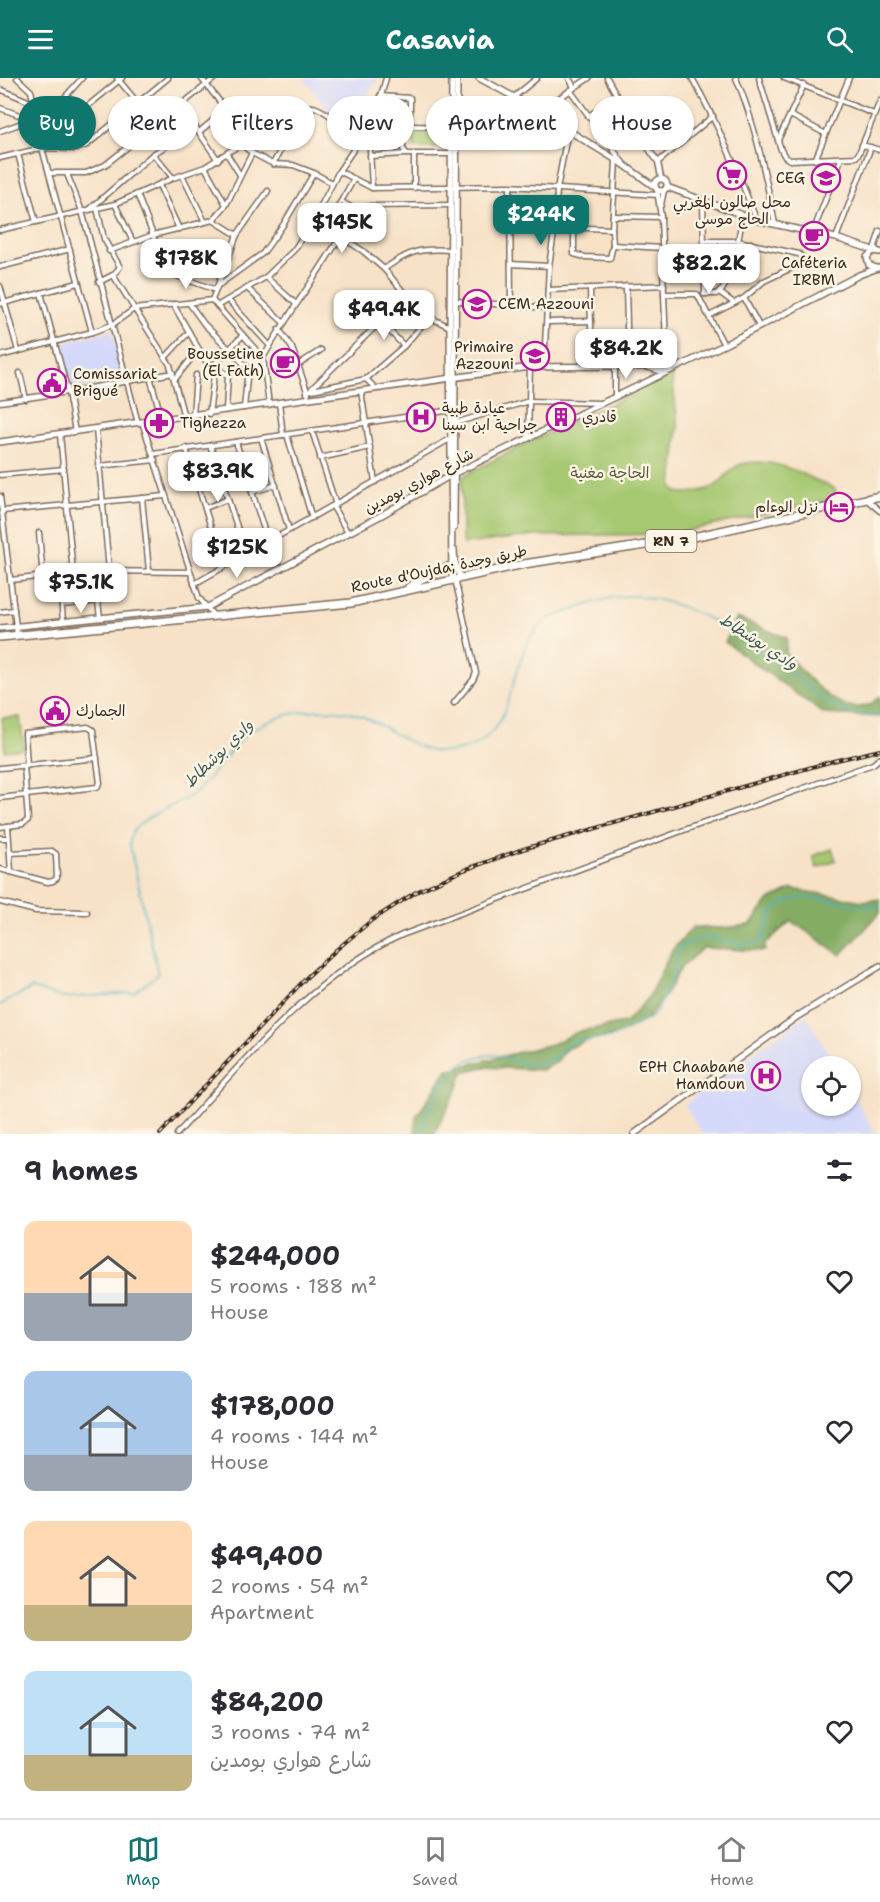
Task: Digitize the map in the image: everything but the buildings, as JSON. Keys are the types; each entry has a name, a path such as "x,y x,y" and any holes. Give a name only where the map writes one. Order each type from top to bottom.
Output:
{"main road":[{"name":"Route d'Oujda; طريق وجدة","path":"0,637 351,603 456,578 560,558 684,539 880,496"},
{"path":"407,589 420,580 453,565"}],"street":[{"path":"17,78 31,91 32,96"},
{"path":"66,96 82,78"},
{"path":"146,96 168,78"},
{"path":"201,78 222,103 224,110 199,132 218,160"},
{"path":"191,96 215,78"},
{"path":"380,96 386,78"},
{"path":"452,78 453,96"},
{"path":"456,96 457,78"},
{"path":"479,78 512,96"},
{"path":"515,96 537,78"},
{"path":"569,78 588,116 623,164"},
{"path":"561,96 589,78"},
{"path":"607,78 617,96"},
{"path":"692,78 713,116 756,220"},
{"path":"736,78 749,108 775,225"},
{"path":"759,78 778,141 787,159 856,157 880,101"},
{"path":"784,78 874,114"},
{"path":"814,160 849,78"},
{"path":"96,99 120,79 132,96"},
{"path":"778,141 804,85"},
{"path":"0,89 18,97"},
{"path":"273,164 307,107 310,106 327,114"},
{"path":"0,108 18,115"},
{"path":"658,162 713,116"},
{"path":"790,116 826,134"},
{"path":"0,131 18,124"},
{"path":"96,137 108,127"},
{"path":"578,136 660,190"},
{"path":"0,222 1,230 115,204 173,178 205,167 241,144 252,153 273,164 293,165 332,183"},
{"path":"862,145 880,150"},
{"path":"836,238 871,147"},
{"path":"0,158 34,150"},
{"path":"43,150 92,332"},
{"path":"49,173 86,173 105,165 124,150"},
{"path":"90,210 160,150"},
{"path":"217,306 266,277 294,250 353,150"},
{"path":"370,150 372,188"},
{"path":"404,150 407,154"},
{"path":"451,150 454,186 451,205 456,301 453,327"},
{"path":"453,474 451,438 454,377 454,150"},
{"path":"544,366 549,266 555,226 557,189 564,150"},
{"path":"309,394 361,391 544,366 628,366 666,371 658,162 650,150"},
{"path":"110,251 153,235 213,220 226,205 252,153"},
{"path":"18,154 36,222"},
{"path":"153,154 173,178"},
{"path":"227,154 240,176"},
{"path":"370,156 451,154"},
{"path":"414,155 414,188"},
{"path":"813,232 842,159"},
{"path":"574,226 573,252 577,256 610,258 613,246 616,160"},
{"path":"205,167 226,205"},
{"path":"339,171 372,188 510,186 614,193 660,190 704,201 756,220 813,232 878,251"},
{"path":"217,287 263,253 283,225 314,173"},
{"path":"67,174 82,211 127,382 140,423 153,453 194,584 198,598 195,609"},
{"path":"182,175 206,222"},
{"path":"640,175 666,181 660,190"},
{"path":"326,227 354,179"},
{"path":"159,185 179,229"},
{"path":"510,186 511,306"},
{"path":"212,300 237,235 268,190"},
{"path":"136,194 153,235 163,271 217,287"},
{"path":"704,201 705,294"},
{"path":"342,202 356,210"},
{"path":"115,204 133,242"},
{"path":"263,358 283,322 341,237 356,210 370,206 451,205"},
{"path":"97,208 104,240 120,267 113,275 99,282"},
{"path":"738,241 742,215"},
{"path":"613,216 661,217"},
{"path":"314,219 363,251 384,269 429,317 453,327"},
{"path":"213,220 237,235"},
{"path":"511,225 612,229"},
{"path":"878,251 875,246 880,231"},
{"path":"704,241 752,243 799,254 804,259 764,281 744,298 708,316"},
{"path":"719,292 752,243"},
{"path":"859,244 873,268 879,267"},
{"path":"613,246 662,248"},
{"path":"0,267 70,249"},
{"path":"384,269 416,251 454,250"},
{"path":"864,273 871,252 878,251"},
{"path":"511,264 549,266"},
{"name":"شارع هواري بومدين","path":"0,628 208,607 453,474 724,345 879,267"},
{"path":"113,275 173,373 184,417"},
{"path":"266,277 295,303"},
{"path":"2,303 78,283"},
{"path":"548,290 664,285"},
{"path":"0,286 2,303 18,351"},
{"path":"626,286 628,366"},
{"path":"247,288 283,322"},
{"path":"590,288 592,366"},
{"path":"664,294 719,292 734,303"},
{"path":"41,293 68,392 75,432"},
{"path":"697,294 724,345"},
{"path":"309,394 407,296"},
{"path":"744,298 759,326"},
{"path":"0,356 112,325 134,309 212,300"},
{"path":"212,300 263,358 269,405"},
{"path":"227,300 270,346"},
{"path":"456,301 548,308"},
{"path":"189,303 228,350 248,368 244,408"},
{"path":"173,304 205,360 227,374 226,411"},
{"path":"0,442 269,405 366,379 404,346 429,317"},
{"path":"547,322 591,321"},
{"path":"381,322 404,346"},
{"path":"279,329 288,341 309,394"},
{"path":"165,358 189,332"},
{"path":"209,414 214,367 243,335"},
{"path":"174,380 198,350"},
{"path":"298,365 321,350"},
{"path":"615,366 615,396"},
{"path":"528,437 530,367"},
{"path":"20,373 26,399"},
{"path":"0,402 173,373"},
{"path":"193,416 196,375"},
{"path":"150,377 162,420"},
{"path":"366,379 375,389"},
{"path":"361,391 375,482"},
{"path":"455,423 529,401 600,403"},
{"path":"279,403 285,435 312,518"},
{"path":"153,453 453,410"},
{"path":"453,410 455,423 453,565 476,673 467,689 454,703"},
{"path":"96,429 109,570"},
{"path":"312,431 334,506 348,533"},
{"path":"60,434 73,573"},
{"path":"261,438 289,530"},
{"path":"194,584 451,438"},
{"path":"236,442 268,542"},
{"path":"210,445 246,554"},
{"path":"320,458 370,447"},
{"path":"186,448 223,566"},
{"path":"99,466 155,460"},
{"path":"0,476 64,469"},
{"path":"252,492 276,485"},
{"path":"0,496 1,520 17,635"},
{"path":"2,511 165,496"},
{"path":"142,498 149,572"},
{"path":"866,498 880,511"},
{"path":"205,508 228,500"},
{"path":"39,533 43,577"},
{"path":"0,547 6,547"},
{"path":"0,569 8,568"},
{"path":"10,580 109,570 190,572"},
{"path":"94,571 100,618"},
{"path":"59,575 63,621"},
{"path":"198,598 215,617"},
{"path":"62,605 98,601"},
{"path":"0,612 14,610"},
{"path":"0,798 27,795 98,787 100,783 94,732 90,727 28,733 24,736 26,766 27,795 27,822 0,827"},
{"path":"0,768 97,758"},
{"path":"177,1134 236,1069 303,1002 353,963 388,941 676,833 873,764 880,758"},
{"path":"8,826 11,872"},
{"path":"0,838 8,838"},
{"path":"0,869 50,882 55,881 57,877 56,854 52,851 10,853"},
{"path":"0,902 36,911 87,912"},
{"path":"634,1134 798,1016 880,966"}],"shaded area":[{"path":"303,78 378,78 369,93 363,96 327,96 327,108"},
{"path":"112,330 127,380 72,389 60,343"},
{"name":"EPH Chaabane Hamdoun","path":"806,1015 830,1056 801,1056 801,1116 861,1116 861,1108 876,1134 702,1134 685,1105"}],"green space":[{"path":"414,131 426,131 426,148 414,148"},
{"name":"الحاجة مغنية","path":"672,375 678,426 672,486 676,492 689,493 717,485 738,466 755,462 778,465 801,473 835,489 837,498 673,534 531,536 464,544 462,541 462,479 465,475 529,442"},
{"path":"737,618 787,638 786,654 823,692 845,705 857,707 870,704 880,696 880,717 824,714 725,642"},
{"path":"20,717 24,749 5,751 2,718"},
{"path":"832,849 836,860 817,868 813,856"},
{"path":"792,889 863,901 880,899 880,913 841,955 791,921 765,944 765,951 703,948 682,966 665,996 646,1020 618,1035 584,1041 566,1049 557,1062 542,1070 484,1067 463,1072 457,1090 434,1134 415,1134 416,1117 447,1070 552,1044 580,1031 625,1023 648,998 672,950 693,927 723,928 750,925 769,900"}],"waterway":[{"name":"وادي بوشطاط","path":"0,1005 32,988 63,998 134,993 158,974 130,846 131,835 143,822 193,794 249,732 288,715 328,710 361,716 429,750 456,751 472,746 489,735 500,721 508,704 518,666 535,631 549,618 591,604 622,596 646,597 673,604 712,620 735,634 836,707 865,716 880,715"},
{"path":"422,1134 426,1116 439,1090 451,1074 465,1062 473,1058 494,1055 529,1064 549,1062 572,1041 611,1038 650,1018 657,1011 666,992 675,971 677,953 683,945 706,937 740,944 758,943 762,940 770,916 776,908 787,901 799,898 880,906"}],"railway":[{"path":"160,1134 307,977 372,920 416,892 464,870 523,849 833,761 880,750"}],"place":[{"name":"محل صالون المغربي الحاج موسى","path":"732,175"},
{"name":"CEG","path":"826,178"},
{"name":"Caféteria IRBM","path":"814,236"},
{"name":"CEM Azzouni","path":"477,304"},
{"name":"Primaire Azzouni","path":"535,356"},
{"name":"Boussetine (El Fath)","path":"285,363"},
{"name":"Comissariat Brigué","path":"52,383"},
{"name":"عيادة طبية جراحية ابن سينا","path":"421,417"},
{"name":"قادري","path":"561,417"},
{"name":"Tighezza","path":"159,423"},
{"name":"نزل الوءام","path":"839,507"},
{"name":"الجمارك","path":"55,711"},
{"name":"EPH Chaabane Hamdoun","path":"766,1076"}]}
